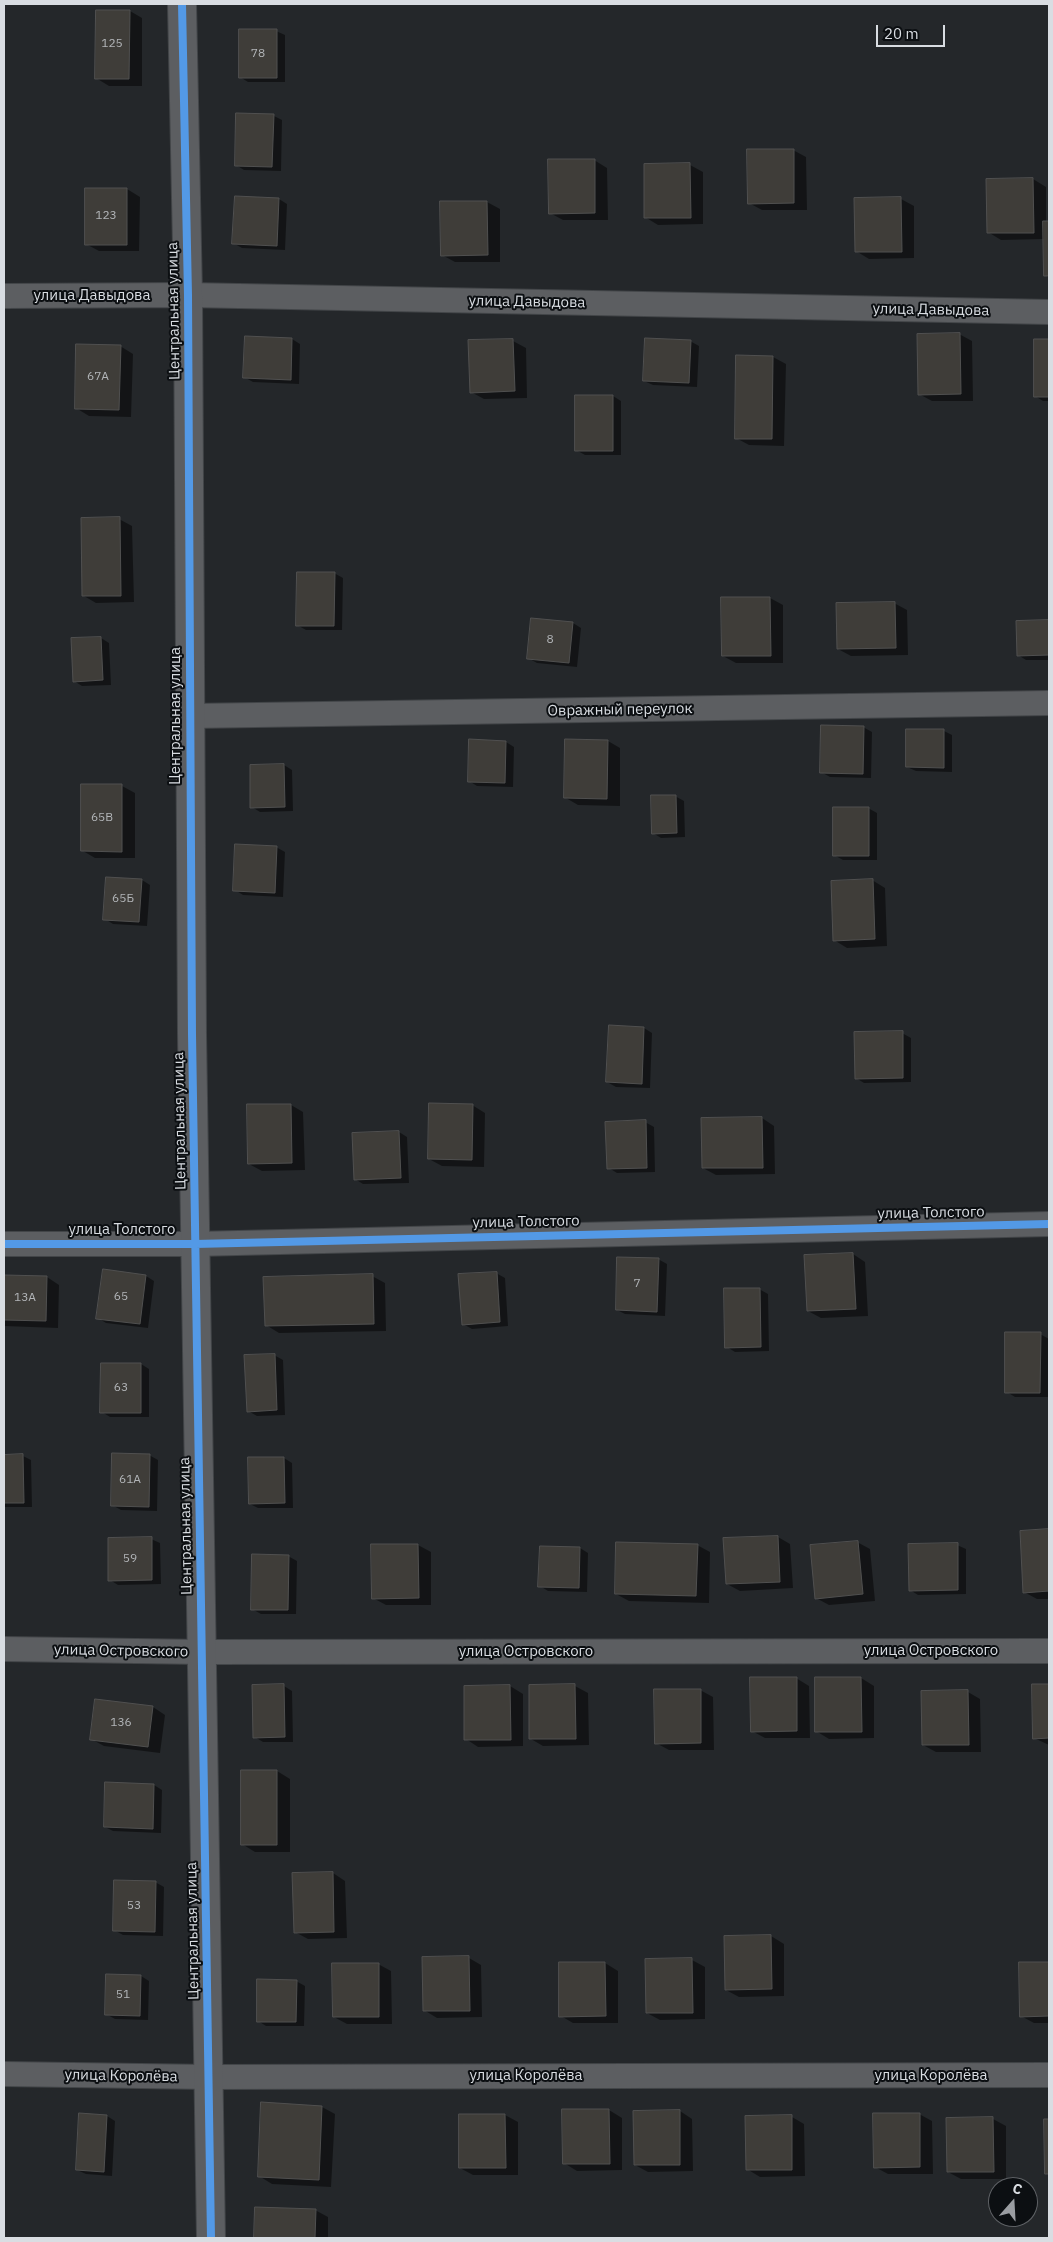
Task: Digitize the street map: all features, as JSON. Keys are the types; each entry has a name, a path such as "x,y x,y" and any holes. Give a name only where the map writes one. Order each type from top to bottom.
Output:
{"street":[{"name":"Центральная улица","path":"182,4 188,295 195,1244 211,2238"},
{"name":"улица Давыдова","path":"4,296 188,295 1049,312"},
{"name":"Овражный переулок","path":"190,716 1049,703"},
{"name":"улица Толстого","path":"4,1244 195,1244 1049,1224"},
{"name":"улица Островского","path":"4,1649 202,1652 1049,1651"},
{"name":"улица Королёва","path":"4,2074 209,2077 1049,2076"}],"building":[{"path":"96,10 130,10 129,79 95,79"},
{"path":"239,29 277,29 277,78 239,78"},
{"path":"236,113 274,114 272,167 235,166"},
{"path":"747,149 794,149 794,203 748,204"},
{"path":"548,159 595,159 595,213 549,214"},
{"path":"690,163 691,218 644,218 644,164"},
{"path":"1033,178 1034,233 987,233 986,179"},
{"path":"85,188 127,188 127,245 85,245"},
{"path":"235,196 279,198 277,246 232,244"},
{"path":"901,197 902,252 855,252 854,198"},
{"path":"440,201 487,201 488,255 441,256"},
{"path":"1043,221 1049,221 1049,276 1044,276"},
{"path":"960,333 961,394 918,395 917,334"},
{"path":"245,336 292,338 291,380 243,378"},
{"path":"645,338 691,340 689,383 643,381"},
{"path":"513,339 515,391 470,393 468,340"},
{"path":"1034,339 1049,339 1049,397 1034,397"},
{"path":"76,344 121,345 119,410 75,409"},
{"path":"736,355 773,356 772,439 735,439"},
{"path":"575,395 613,395 613,451 575,451"},
{"path":"120,517 121,596 82,596 81,518"},
{"path":"297,572 335,572 334,626 296,626"},
{"path":"721,597 770,597 771,656 722,656"},
{"path":"895,602 896,648 837,649 836,603"},
{"path":"531,618 573,622 569,663 527,659"},
{"path":"1049,620 1049,655 1017,656 1016,621"},
{"path":"101,637 103,680 73,682 71,638"},
{"path":"821,725 864,726 863,774 820,773"},
{"path":"906,729 944,729 944,768 906,767"},
{"path":"469,739 506,741 505,783 468,782"},
{"path":"565,739 608,740 607,799 564,798"},
{"path":"284,764 285,807 250,808 250,765"},
{"path":"81,784 122,784 122,852 81,851"},
{"path":"651,795 676,795 677,833 652,834"},
{"path":"833,807 869,807 869,856 833,856"},
{"path":"235,844 277,846 275,893 233,891"},
{"path":"106,877 142,879 139,922 103,920"},
{"path":"873,879 875,939 833,941 831,881"},
{"path":"609,1025 644,1027 642,1084 606,1082"},
{"path":"903,1031 903,1078 855,1079 854,1032"},
{"path":"429,1103 473,1104 472,1160 428,1159"},
{"path":"247,1104 291,1104 292,1163 248,1164"},
{"path":"762,1117 763,1168 702,1168 701,1118"},
{"path":"646,1120 647,1168 607,1169 605,1122"},
{"path":"399,1131 401,1178 354,1180 352,1133"},
{"path":"853,1253 856,1309 807,1311 804,1255"},
{"path":"617,1257 659,1258 657,1312 616,1310"},
{"path":"103,1269 146,1275 140,1324 96,1319"},
{"path":"497,1272 500,1322 462,1325 458,1274"},
{"path":"373,1274 374,1324 265,1326 263,1277"},
{"path":"4,1275 47,1276 46,1321 4,1320"},
{"path":"724,1288 760,1288 761,1347 725,1348"},
{"path":"1005,1332 1041,1332 1040,1393 1005,1393"},
{"path":"275,1354 277,1410 247,1412 244,1355"},
{"path":"101,1363 141,1363 141,1413 100,1413"},
{"path":"112,1453 150,1454 149,1507 111,1506"},
{"path":"23,1454 24,1503 4,1503 4,1455"},
{"path":"248,1457 284,1457 285,1503 249,1504"},
{"path":"1049,1529 1049,1591 1023,1593 1020,1531"},
{"path":"778,1536 780,1582 726,1584 723,1538"},
{"path":"152,1537 152,1580 108,1581 108,1538"},
{"path":"858,1541 863,1594 815,1599 810,1545"},
{"path":"616,1542 698,1544 696,1596 615,1594"},
{"path":"958,1543 958,1590 909,1591 908,1544"},
{"path":"371,1544 418,1544 419,1598 372,1599"},
{"path":"540,1546 580,1547 579,1588 538,1587"},
{"path":"252,1554 289,1555 288,1610 251,1610"},
{"path":"750,1677 797,1677 797,1731 751,1732"},
{"path":"815,1677 861,1677 862,1732 815,1732"},
{"path":"284,1684 285,1737 253,1738 252,1685"},
{"path":"575,1684 576,1739 529,1739 529,1685"},
{"path":"1032,1684 1049,1684 1049,1738 1033,1739"},
{"path":"510,1685 511,1740 464,1740 464,1686"},
{"path":"654,1689 701,1689 701,1743 655,1744"},
{"path":"968,1690 969,1745 922,1745 921,1691"},
{"path":"95,1699 153,1706 148,1747 90,1740"},
{"path":"241,1770 277,1770 277,1845 241,1845"},
{"path":"105,1782 154,1784 153,1829 104,1827"},
{"path":"333,1872 334,1932 294,1933 292,1873"},
{"path":"114,1880 156,1881 155,1932 113,1931"},
{"path":"771,1935 772,1989 725,1990 724,1936"},
{"path":"469,1956 470,2011 423,2011 422,1957"},
{"path":"692,1958 693,2013 646,2013 645,1959"},
{"path":"559,1962 605,1962 606,2016 559,2017"},
{"path":"1019,1962 1049,1962 1049,2016 1020,2017"},
{"path":"332,1963 379,1963 379,2017 333,2017"},
{"path":"106,1974 141,1975 140,2016 105,2015"},
{"path":"257,1979 297,1980 296,2022 257,2022"},
{"path":"261,2102 322,2106 319,2180 258,2177"},
{"path":"562,2109 609,2109 610,2164 563,2164"},
{"path":"680,2110 680,2165 634,2165 633,2111"},
{"path":"79,2113 107,2115 104,2172 76,2170"},
{"path":"873,2113 920,2113 920,2167 874,2168"},
{"path":"459,2114 505,2114 506,2168 459,2168"},
{"path":"792,2115 792,2170 746,2170 745,2116"},
{"path":"993,2117 994,2172 947,2172 946,2118"},
{"path":"1044,2119 1049,2119 1049,2174 1045,2174"},
{"path":"255,2207 316,2209 315,2238 254,2238"}],"cycle path":[{"path":"182,4 188,295 192,1034 211,2238"},
{"path":"4,1244 195,1244 1049,1224"}]}
